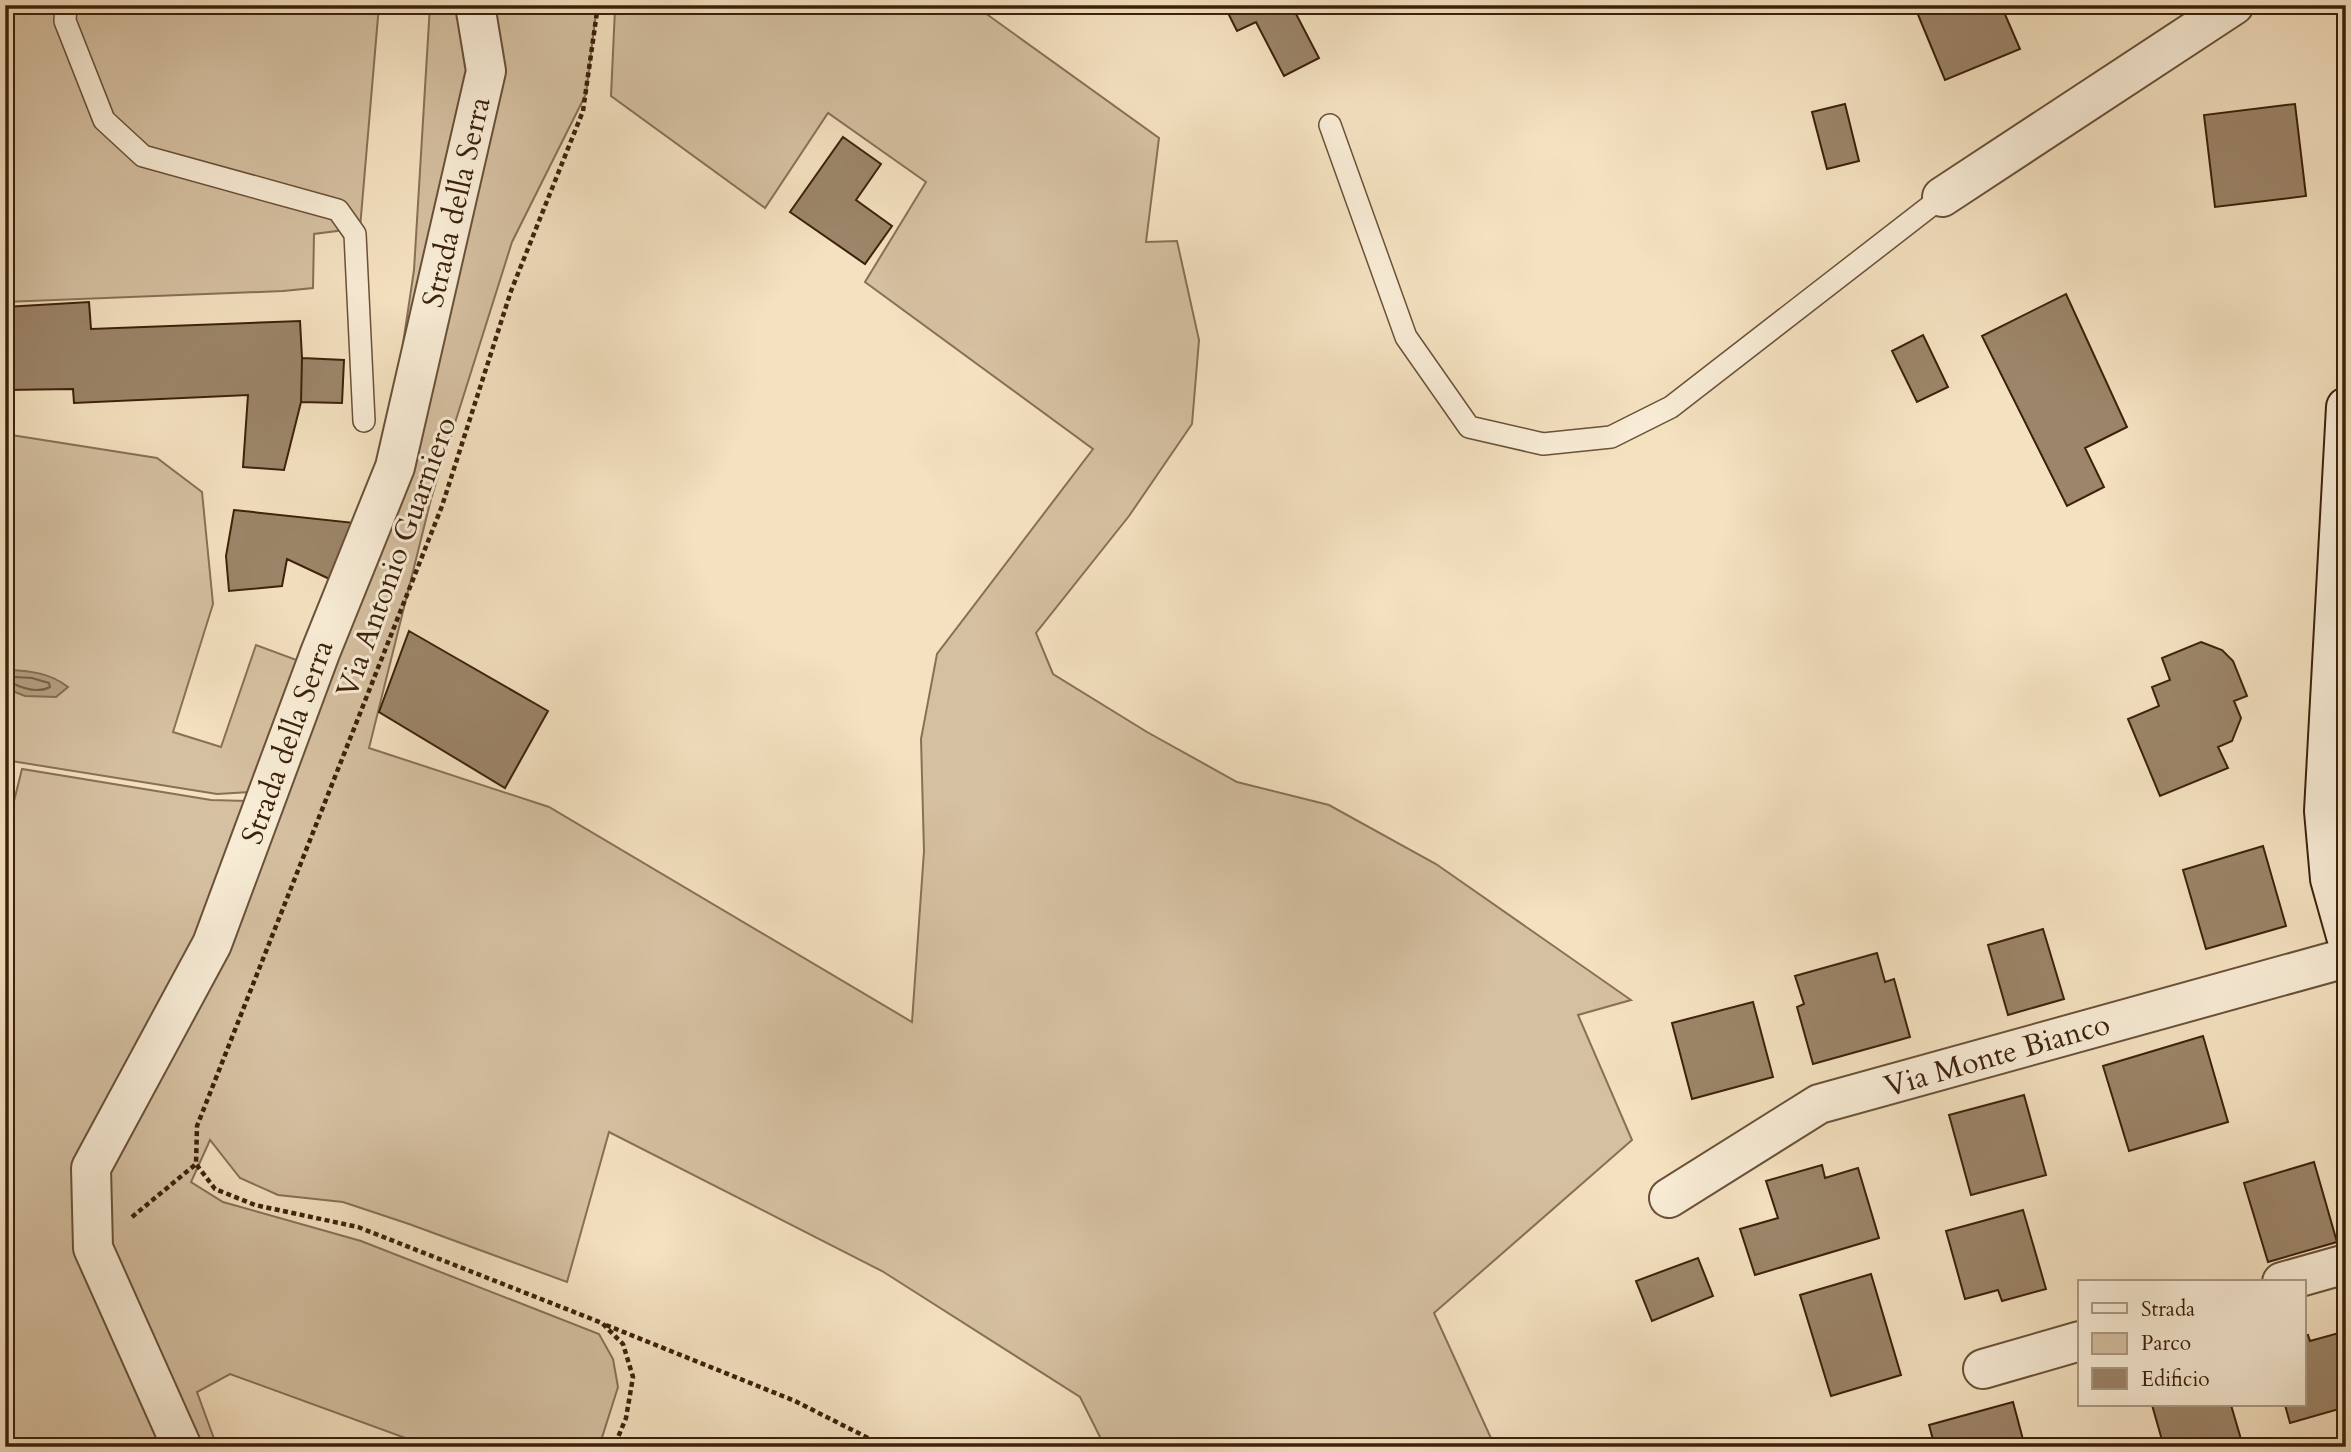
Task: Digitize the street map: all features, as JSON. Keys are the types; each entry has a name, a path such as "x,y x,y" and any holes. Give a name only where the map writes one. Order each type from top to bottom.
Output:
{"street":[{"name":"Strada della Serra","path":"182,1447 93,1248 91,1168 212,944 320,653 395,467 486,71 475,5"},
{"path":"1942,197 2234,5"},
{"path":"2346,407 2338,681 2324,811 2330,878 2346,936"},
{"name":"Via Monte Bianco","path":"1669,1198 1819,1104 2346,958"},
{"path":"2289,1280 2346,1264"},
{"path":"1983,1369 2078,1342"}],"lane":[{"path":"66,5 65,21 104,120 143,156 338,211 355,234 364,421"},
{"path":"1330,125 1406,337 1469,427 1543,444 1611,437 1671,407 1942,197"}],"path":[{"name":"Via Antonio Guarniero","path":"196,1164 197,1126 442,506 511,291 583,111 598,5"},
{"path":"93,1248 196,1164 215,1189 256,1205 358,1227 795,1401 881,1447"},
{"path":"602,1323 623,1344 633,1377 626,1418 614,1447"}],"green space":[{"path":"5,5 379,5 360,228 314,234 313,288 5,302"},
{"path":"430,5 597,5 586,94 512,242 431,499 369,748 549,807 912,1022 924,851 921,739 937,654 1093,449 865,282 926,182 828,113 765,208 611,96 615,9 634,13 638,5 974,5 1159,138 1146,242 1177,241 1199,340 1192,424 1129,516 1036,633 1053,674 1147,732 1237,782 1329,805 1436,864 1631,1000 1578,1015 1632,1140 1434,1313 1495,1447 1105,1447 1080,1397 882,1271 609,1132 567,1282 343,1202 278,1195 240,1178 210,1140 191,1182 223,1202 361,1241 599,1334 613,1359 618,1387 599,1447 430,1447 230,1374 197,1392 217,1447 5,1447 5,837 22,769 211,800 282,802 329,677 400,364 414,270"},
{"path":"5,434 157,458 202,492 213,604 173,732 221,747 256,645 302,662 250,792 217,794 5,760"}],"water":[{"path":"5,671 40,674 68,687 56,697 25,696 5,688"}],"building":[{"path":"1224,5 1310,5 1295,12 1319,58 1284,76 1256,22 1237,31"},
{"path":"1914,5 2001,5 2020,49 1945,80"},
{"path":"1845,104 1859,161 1827,169 1812,112"},
{"path":"2295,104 2306,196 2215,207 2204,115"},
{"path":"843,137 881,164 856,200 892,226 865,264 790,212"},
{"path":"2066,294 2127,427 2085,448 2104,487 2067,506 1982,336"},
{"path":"89,302 91,329 300,321 301,402 284,470 243,467 248,395 74,403 73,389 5,390 5,307"},
{"path":"1923,335 1948,387 1917,402 1892,351"},
{"path":"302,358 344,360 342,403 301,402"},
{"path":"234,510 355,523 338,583 287,559 282,586 229,591 226,556"},
{"path":"409,631 548,711 505,788 379,712"},
{"path":"2201,642 2222,650 2233,661 2247,696 2234,701 2241,718 2232,741 2218,747 2228,768 2160,796 2128,719 2159,706 2152,687 2170,680 2162,658"},
{"path":"2263,846 2286,926 2206,949 2183,870"},
{"path":"2043,929 2064,999 2008,1015 1988,945"},
{"path":"1877,953 1885,982 1894,979 1910,1037 1813,1064 1797,1007 1804,1004 1795,976"},
{"path":"1753,1002 1773,1077 1692,1099 1672,1023"},
{"path":"2203,1036 2228,1122 2129,1151 2103,1066"},
{"path":"2024,1095 2046,1175 1971,1195 1949,1115"},
{"path":"2314,1162 2337,1242 2268,1262 2244,1183"},
{"path":"1822,1165 1825,1178 1858,1168 1879,1238 1755,1275 1740,1229 1778,1218 1766,1181"},
{"path":"2023,1210 2046,1289 2002,1301 1998,1290 1965,1299 1946,1231"},
{"path":"1698,1258 1713,1296 1652,1321 1636,1281"},
{"path":"1871,1274 1901,1375 1831,1396 1800,1295"},
{"path":"2346,1331 2346,1407 2290,1423 2285,1406 2306,1406 2306,1336 2310,1341"},
{"path":"2013,1402 2025,1447 1935,1447 1929,1425"},
{"path":"2152,1406 2231,1406 2243,1446 2164,1447"}]}
